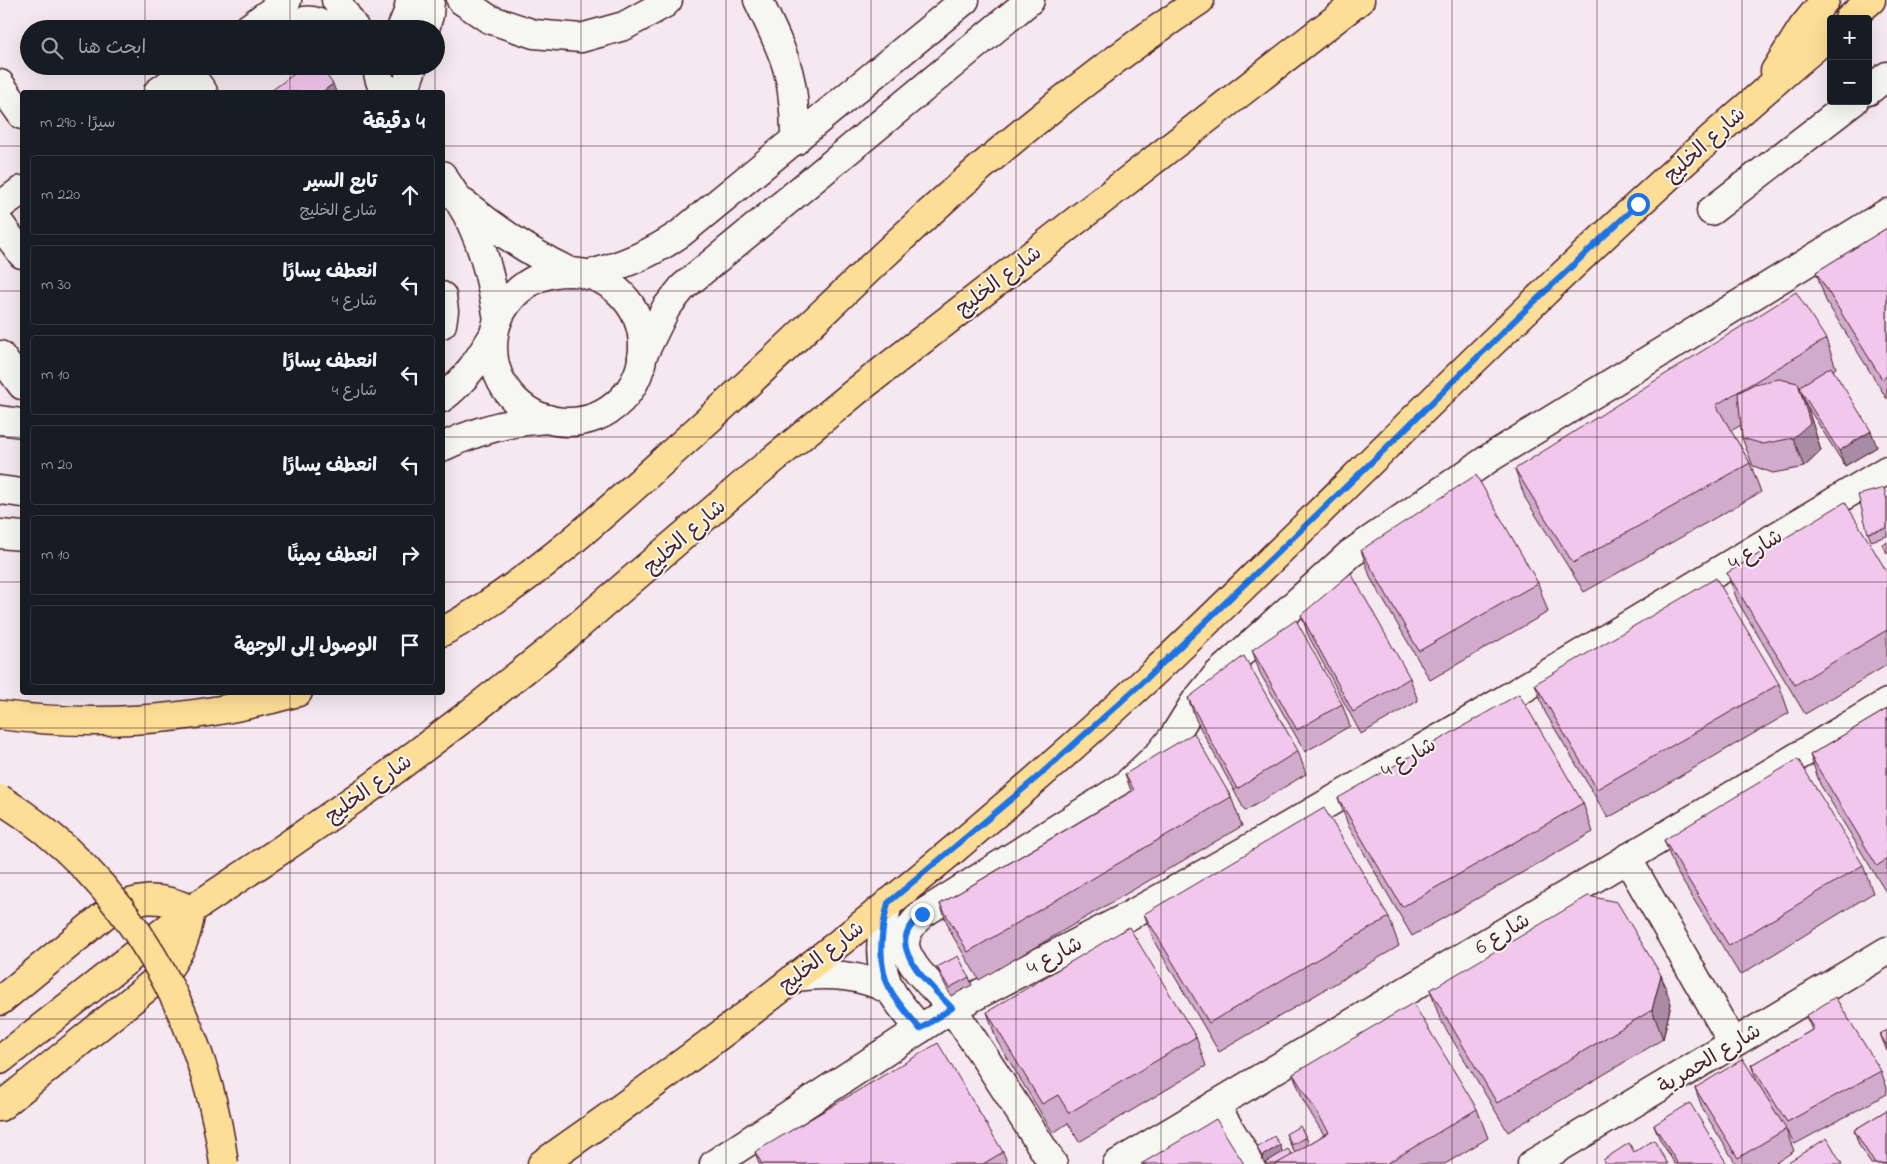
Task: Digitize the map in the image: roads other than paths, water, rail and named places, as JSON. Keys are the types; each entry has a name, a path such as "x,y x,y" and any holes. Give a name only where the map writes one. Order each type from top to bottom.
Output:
{"main road":[{"path":"445,630 510,589 554,555 741,391 887,252 1005,148 1120,56 1200,0"},
{"name":"شارع الخليج","path":"0,1060 191,910 376,784 481,704 551,649 746,482 859,389 1360,0"},
{"path":"1763,92 1803,27 1825,0"},
{"path":"1854,15 1871,0"},
{"name":"شارع الخليج","path":"542,1164 701,1049 796,977 888,903 1041,774 1146,679 1334,499 1515,320 1638,204 1827,37"},
{"path":"0,715 36,720 92,722 148,720 203,714 287,695"},
{"path":"0,799 44,831 76,860 111,898 132,925 158,965 180,1006 198,1049 212,1094 224,1164"},
{"path":"0,1001 107,913 122,905 138,900 154,899 173,903 191,910 187,933 179,954 166,972 0,1107"}],"street":[{"path":"259,20 287,0"},
{"path":"336,0 349,20"},
{"path":"405,20 410,0"},
{"path":"428,20 430,0"},
{"path":"461,0 489,19 534,34 581,38 624,26 668,0"},
{"path":"758,0 786,65 792,89 795,141"},
{"path":"445,396 476,366 507,303 519,289 543,277 613,268 660,248 681,234 965,0"},
{"path":"642,357 666,308 683,287 1030,0"},
{"path":"405,90 410,75"},
{"path":"1872,88 1887,76"},
{"path":"163,90 195,77"},
{"path":"0,84 20,112"},
{"path":"1711,211 1849,105"},
{"path":"449,185 472,223 484,254 492,286 496,327 493,354 497,371 505,388 517,401 531,412 548,419"},
{"path":"445,446 482,431 520,421 548,419 584,420 601,414 616,404 628,391 638,375 643,340 639,322 631,306 619,292 604,282 538,257 509,238 449,185"},
{"path":"0,206 20,191"},
{"path":"1053,1164 952,1008 912,963 906,948 906,936 912,924 922,914 1126,785 1160,753 1174,736 1196,702 1218,675 1350,554 1491,457 1887,212"},
{"path":"0,224 20,251"},
{"path":"0,355 20,382"},
{"path":"0,420 20,423"},
{"name":"شارع 4","path":"714,1164 952,1008 1125,918 1309,814 1449,733 1887,470"},
{"path":"0,490 20,493"},
{"path":"0,534 20,536"},
{"name":"شارع 6","path":"1117,1164 1887,703"},
{"path":"1627,858 1733,1043"},
{"path":"888,903 882,927 885,976 891,991 920,1029"},
{"name":"شارع الحمرية","path":"1532,1164 1887,951"},
{"path":"796,977 837,975 859,978 878,984 891,991"},
{"path":"1215,1106 1251,1164"}]}
